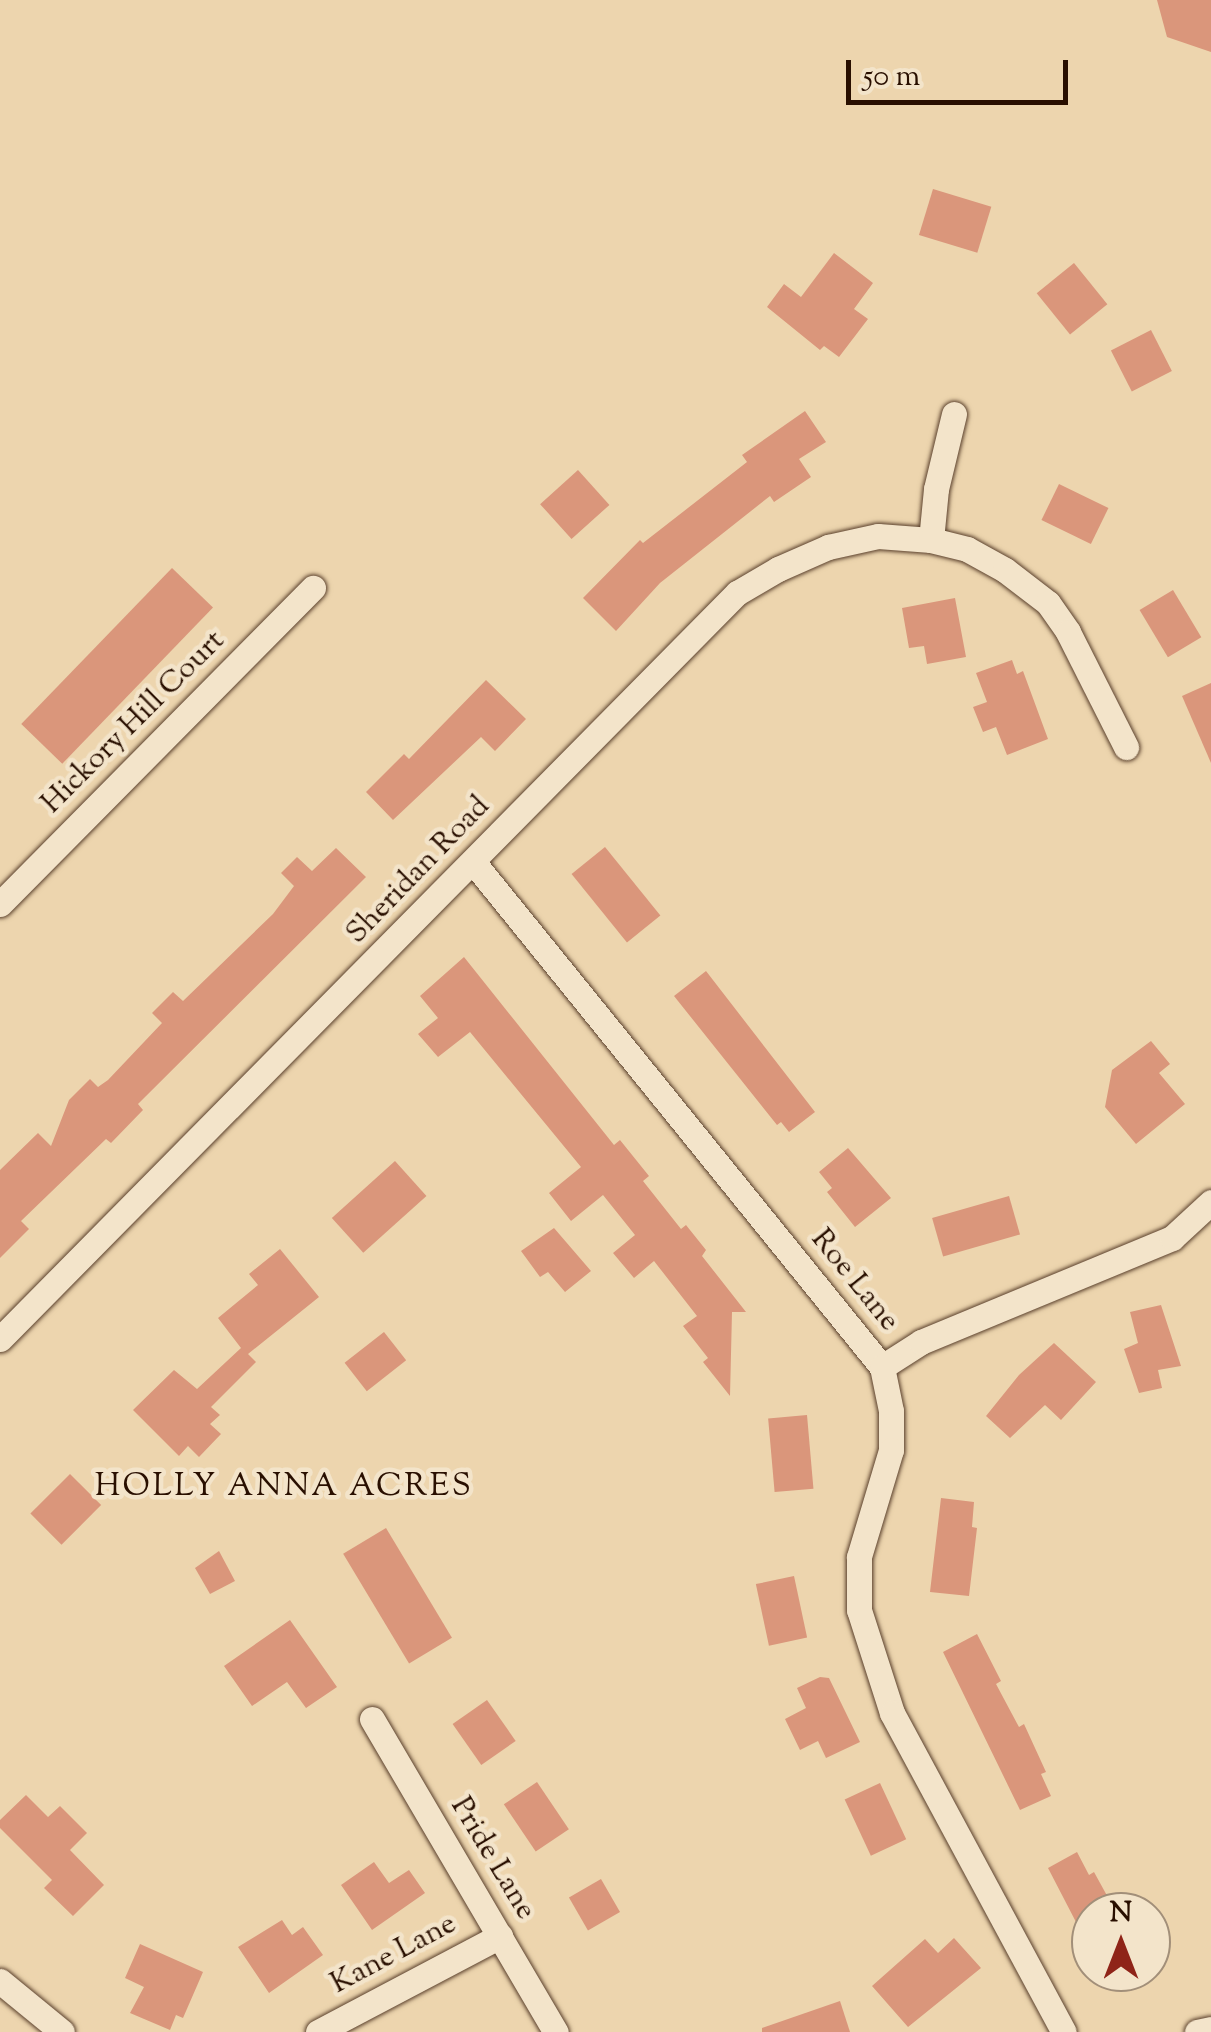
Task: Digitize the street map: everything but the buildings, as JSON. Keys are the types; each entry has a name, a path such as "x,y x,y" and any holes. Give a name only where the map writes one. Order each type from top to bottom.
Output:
{"street":[{"path":"931,540 936,489 954,414"},
{"name":"Sheridan Road","path":"0,1340 474,864 737,593 828,547 878,536 931,540 967,549 1005,570 1048,603 1068,632 1126,747"},
{"name":"Hickory Hill Court","path":"0,904 314,588"},
{"name":"Roe Lane","path":"474,864 882,1366 891,1411 891,1450 860,1557 859,1610 892,1713 1064,2032"},
{"path":"882,1366 921,1342 1172,1238 1211,1202"},
{"name":"Pride Lane","path":"372,1719 556,2032"},
{"name":"Kane Lane","path":"318,2032 500,1936"},
{"path":"0,1980 62,2032"},
{"path":"1198,2032 1211,2029"}],"district":[{"name":"HOLLY ANNA ACRES","path":"284,1487"}]}
